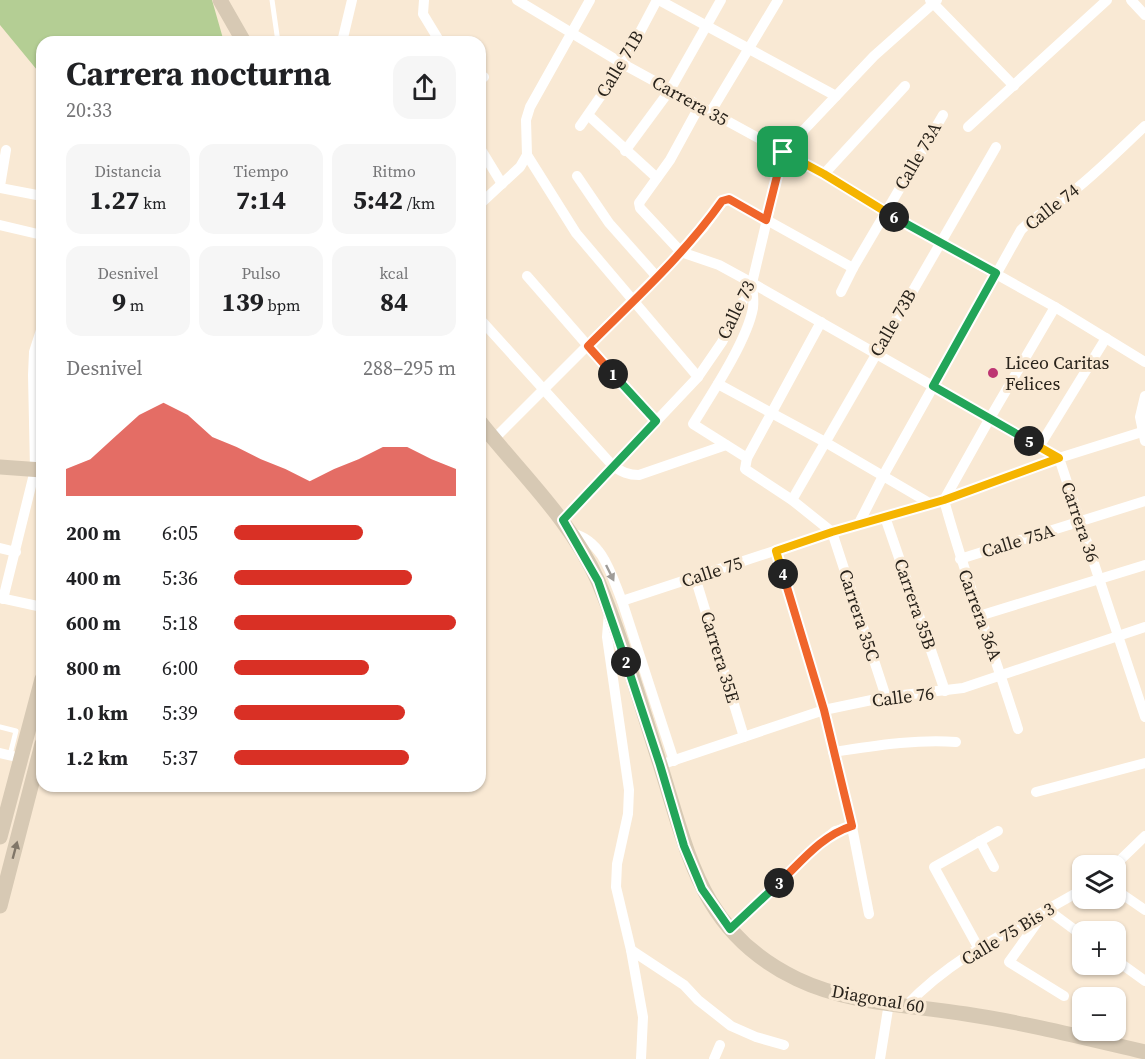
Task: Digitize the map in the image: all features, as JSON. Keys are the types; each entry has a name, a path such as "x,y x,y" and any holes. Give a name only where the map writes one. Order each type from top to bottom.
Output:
{"main road":[{"path":"220,0 241,36"},
{"name":"Diagonal 60","path":"486,429 567,527 615,605 667,763 684,846 713,907 748,947 796,979 823,989 854,997 1004,1020 1145,1052"},
{"path":"0,467 36,470"},
{"path":"0,837 10,755 36,693"},
{"path":"0,906 36,767"}],"street":[{"path":"343,36 352,0"},
{"path":"424,0 423,14 437,36"},
{"path":"486,199 520,167 526,155 526,120 530,107 590,0"},
{"path":"658,0 836,96"},
{"name":"Calle 71B","path":"580,126 623,64 658,0"},
{"path":"626,151 670,90 722,0"},
{"path":"710,113 778,0"},
{"name":"Calle 73A","path":"968,127 1107,0"},
{"path":"1131,0 1145,15"},
{"path":"933,1 1014,86"},
{"name":"Calle 73","path":"567,527 613,466 698,377 726,335 752,283 783,152 874,56 933,1"},
{"name":"Carrera 35","path":"523,2 623,64 824,174 885,212 1055,307 1145,362"},
{"path":"824,174 905,86"},
{"path":"681,252 640,208 639,203 681,142 699,107"},
{"name":"Calle 73A","path":"841,292 943,114"},
{"path":"588,115 657,178"},
{"name":"Calle 74","path":"858,525 883,476 1021,230 1033,218 1063,200 1080,186 1145,126"},
{"name":"Calle 73B","path":"792,500 939,242 996,147"},
{"path":"6,150 0,187 36,195"},
{"path":"526,155 576,233 698,377"},
{"path":"486,158 502,184"},
{"path":"577,176 609,224 657,277"},
{"path":"494,439 657,277 704,227 724,200 729,199 853,268"},
{"path":"0,225 36,234"},
{"name":"Carrera 36","path":"681,252 719,265 1059,458 1145,717"},
{"path":"527,276 656,421"},
{"path":"746,462 726,445 693,424 718,384 748,323 753,298 752,283"},
{"path":"944,500 1055,307"},
{"path":"821,322 746,462 745,469 792,500 832,532"},
{"path":"486,326 613,466 630,475 639,475 726,445"},
{"path":"1039,447 1106,338"},
{"path":"36,346 33,375 36,422"},
{"path":"718,384 825,442 931,504"},
{"path":"1144,435 1140,417 1145,396"},
{"name":"Calle 75","path":"615,605 832,532 944,500 1059,458 1144,435"},
{"path":"36,481 2,598 36,606"},
{"name":"Carrera 36A","path":"944,500 960,559 1018,729"},
{"name":"Calle 75A","path":"960,559 1145,501"},
{"name":"Carrera 35B","path":"885,517 945,691"},
{"name":"Carrera 35C","path":"832,532 886,697"},
{"path":"0,548 16,552"},
{"path":"776,551 824,710 852,826 869,914"},
{"path":"979,616 1145,565"},
{"name":"Carrera 35E","path":"695,577 744,737"},
{"path":"615,605 607,637 629,790 628,814 617,864 616,887 631,950 642,1017 640,1059"},
{"name":"Calle 76","path":"667,763 824,710 886,697 963,688 1145,627"},
{"path":"833,752 894,743 936,740 956,742"},
{"path":"1035,792 1145,763"},
{"path":"730,929 823,841 835,831 852,826"},
{"path":"978,947 934,867 998,831"},
{"path":"1126,855 1145,837"},
{"path":"980,842 994,867"},
{"name":"Calle 75 Bis 3","path":"908,1005 919,993 978,947 1072,896"},
{"path":"1126,897 1145,910"},
{"path":"1064,996 1009,962 1046,911 1072,929"},
{"path":"631,950 684,985 698,1000 731,1026 756,1037 784,1045"},
{"path":"1126,967 1145,981"},
{"path":"880,1059 890,1003"},
{"path":"714,1059 720,1045"}],"lane":[{"path":"272,0 277,36"},
{"path":"0,727 16,731 10,755"}],"green space":[{"path":"0,0 212,0 222,36 36,36 36,69 0,25"}],"place":[{"name":"Liceo Caritas Felices","path":"993,373"}],"route":[{"path":"783,152 996,273 933,386 1059,458 944,500 832,532 776,551 824,710 852,826 835,831 823,841 730,929 702,889 684,846 609,609 590,564 563,520 656,421 588,346 681,252 704,227 722,201 729,199 766,220 783,152"}]}
